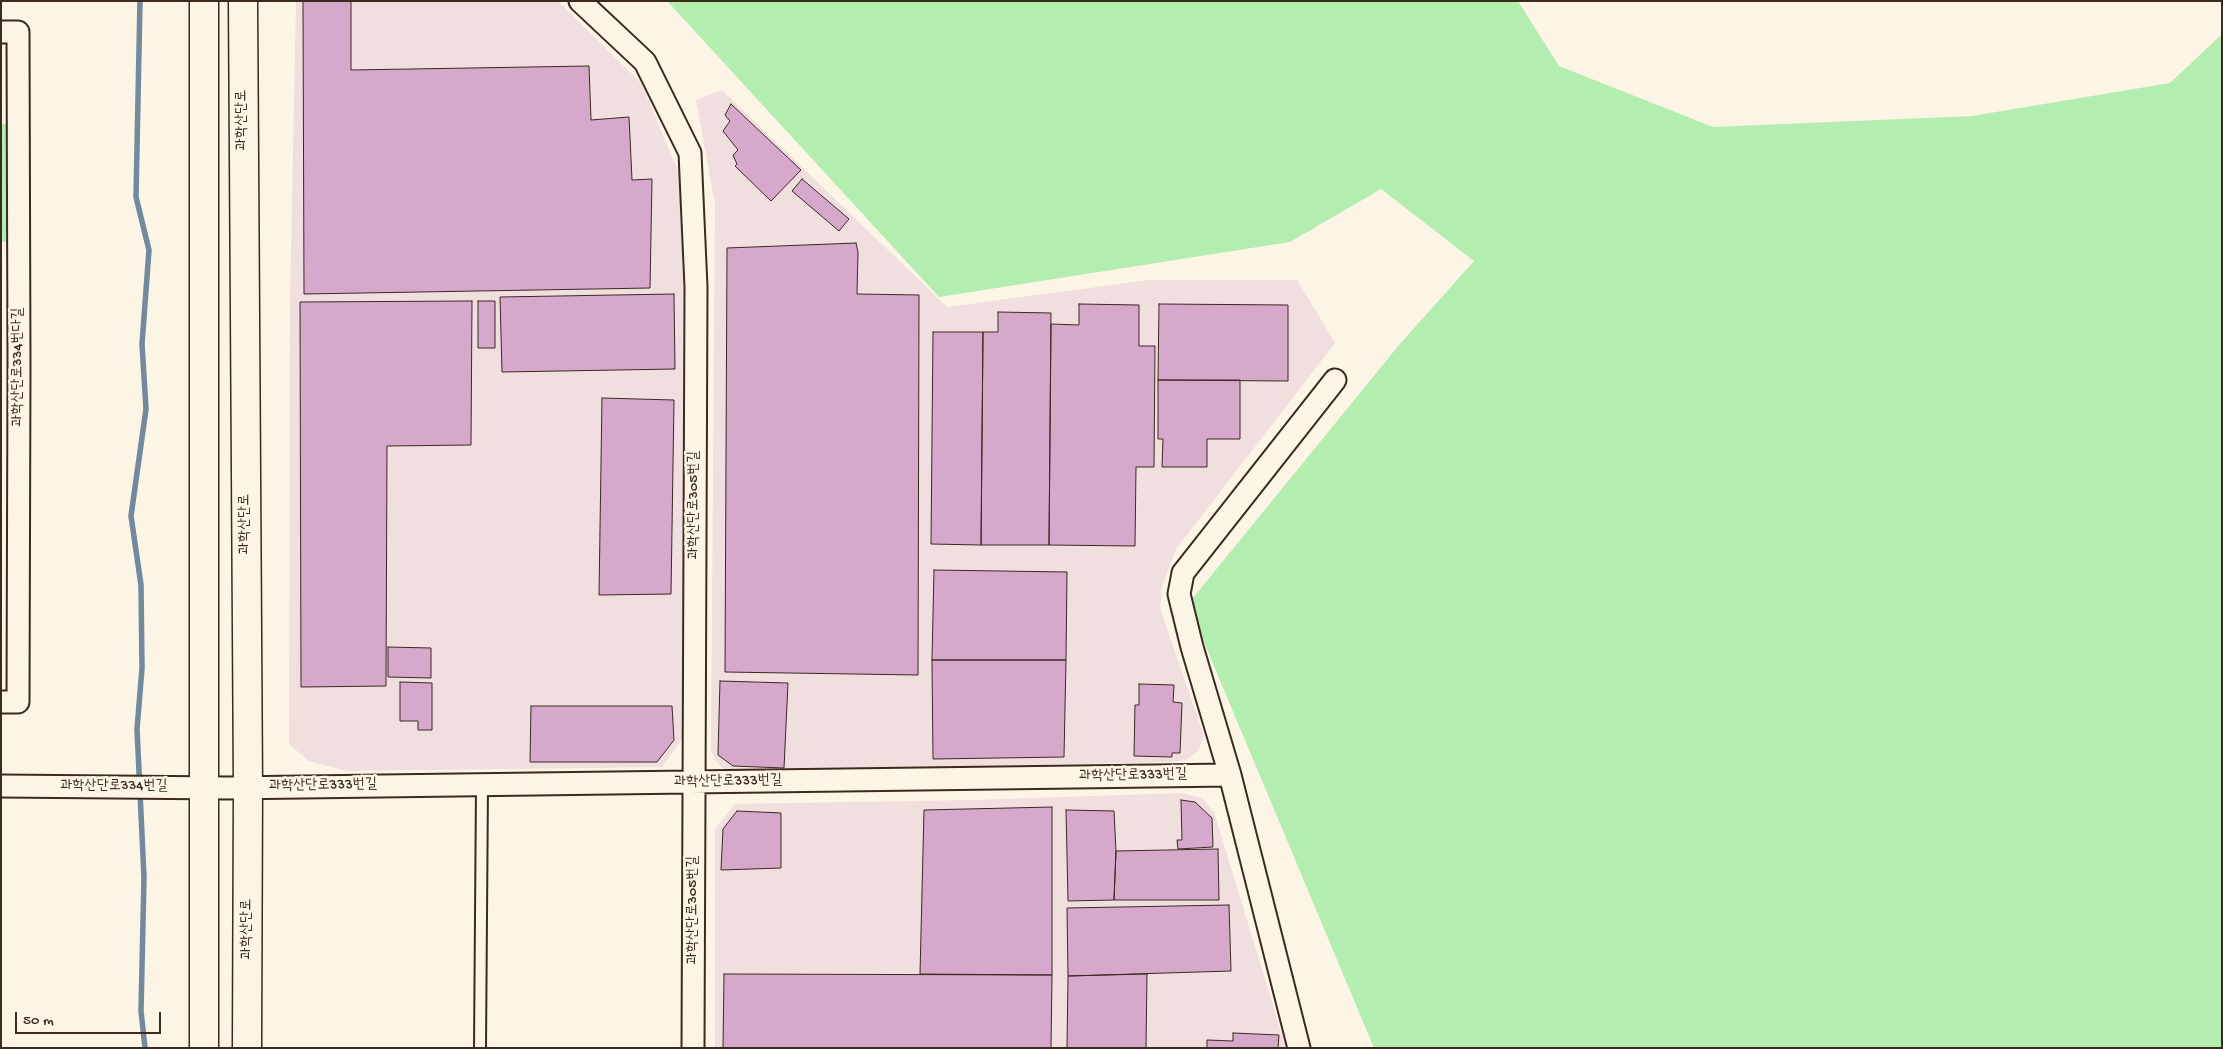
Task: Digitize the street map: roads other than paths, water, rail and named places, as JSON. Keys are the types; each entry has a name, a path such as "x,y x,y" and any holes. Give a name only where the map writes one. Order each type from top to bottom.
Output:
{"main road":[{"name":"과학산단로","path":"204,1 226,787 248,1048"},
{"name":"과학산단로","path":"204,1048 226,787 243,1"}],"street":[{"name":"과학산단로305번길","path":"580,1 645,62 690,153 696,287 693,1048"},
{"name":"과학산단로334번다길","path":"1,32 18,32 10,367 18,702 1,702"},
{"path":"1299,1048 1230,775 1192,647 1179,594 1184,573 1335,380"},
{"name":"과학산단로333번길","path":"226,787 1230,775"},
{"name":"과학산단로334번길","path":"1,786 226,787"}],"lane":[{"path":"480,1048 482,785"}],"waterway":[{"path":"140,1 136,197 149,250 142,344 146,409 131,516 141,585 142,668 137,729 144,877 141,1011 145,1048"}]}
